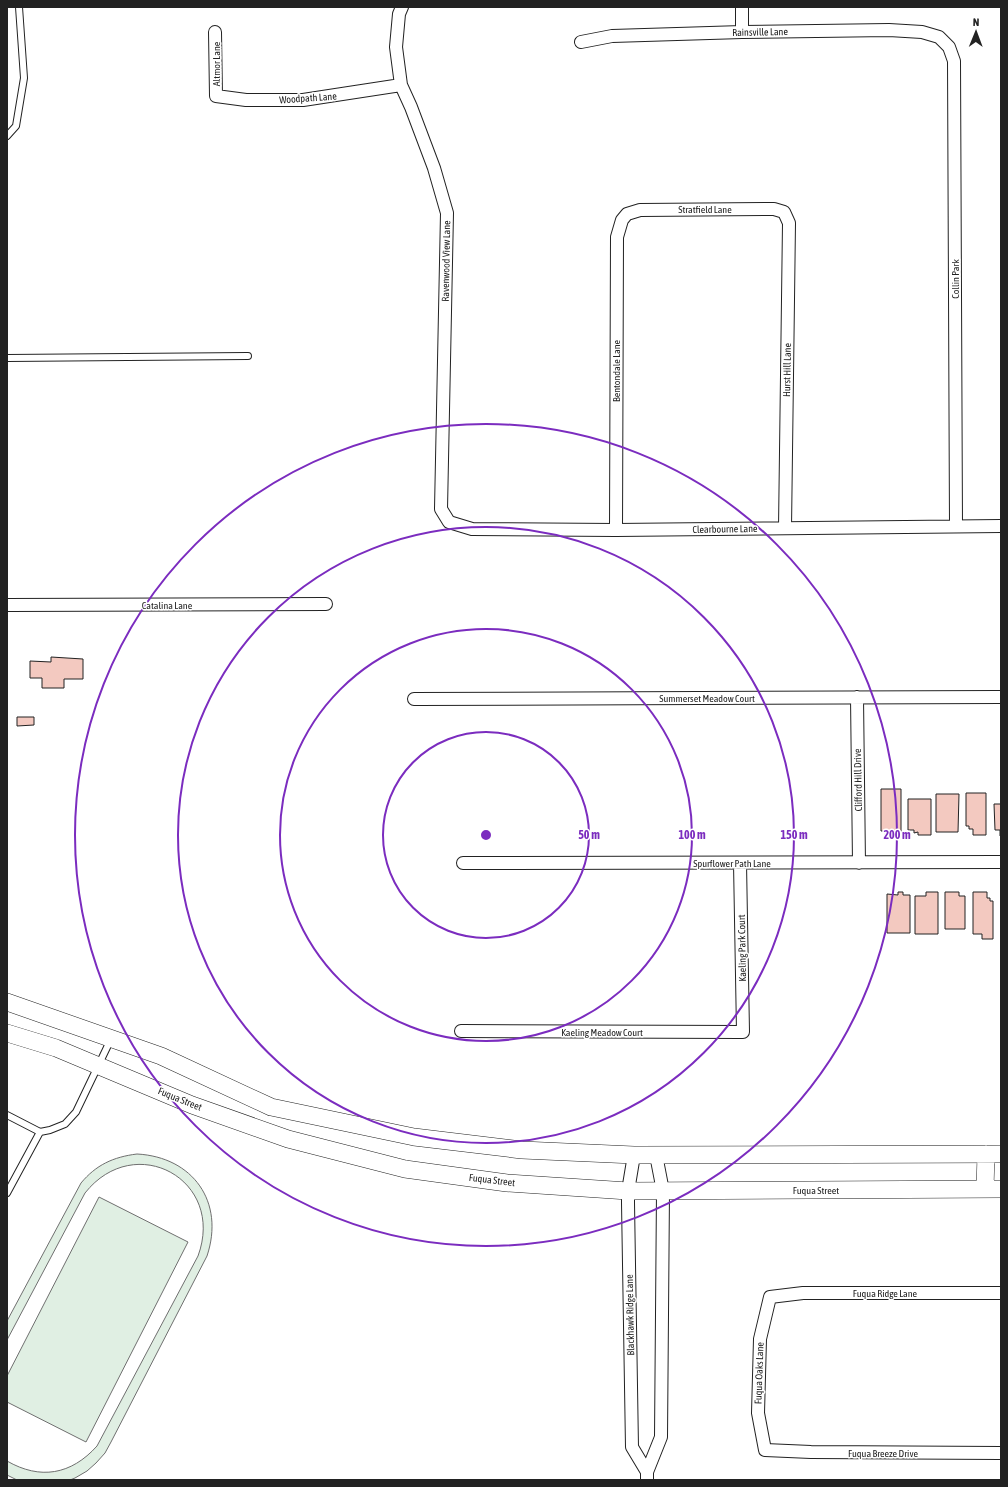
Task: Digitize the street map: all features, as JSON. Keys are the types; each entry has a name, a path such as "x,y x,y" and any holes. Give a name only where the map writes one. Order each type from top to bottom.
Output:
{"main road":[{"path":"7,1002 161,1056 271,1107 414,1137 522,1150 634,1155 993,1154 993,1189"},
{"name":"Fuqua Street","path":"7,1033 56,1048 192,1105 288,1139 405,1168 507,1183 628,1191 993,1189"}],"street":[{"name":"Ravenwood View Lane","path":"402,7 399,14 396,47 400,85 411,107 434,168 447,213 441,509 449,522"},
{"path":"742,7 742,32"},
{"name":"Rainsville Lane","path":"581,42 612,36 742,32 888,30 922,32 939,37"},
{"name":"Altmor Lane","path":"215,32 216,96"},
{"name":"Collin Park","path":"939,37 949,47 954,61 956,526"},
{"name":"Woodpath Lane","path":"216,96 246,100 303,100 400,85"},
{"name":"Stratfield Lane","path":"627,214 640,210 774,209 784,212"},
{"name":"Hurst Hill Lane","path":"784,212 789,223 785,528"},
{"name":"Bentondale Lane","path":"616,530 617,237 622,220 627,214"},
{"name":"Clearbourne Lane","path":"449,522 472,529 616,530 1001,526"},
{"name":"Catalina Lane","path":"7,605 326,604"},
{"name":"Summerset Meadow Court","path":"414,699 1001,697"},
{"name":"Clifford Hill Drive","path":"857,698 859,862"},
{"name":"Spurflower Path Lane","path":"463,863 1001,862"},
{"name":"Kaeling Park Court","path":"740,863 743,1032"},
{"name":"Kaeling Meadow Court","path":"461,1031 743,1032"},
{"name":"Blackhawk Ridge Lane","path":"634,1155 628,1191 632,1447 647,1476"},
{"name":"Blackhawk Ridge Lane","path":"647,1476 661,1437 663,1191 656,1155"},
{"name":"Fuqua Ridge Lane","path":"770,1297 803,1293 1001,1293"},
{"name":"Fuqua Oaks Lane","path":"765,1450 758,1413 760,1339 770,1297"},
{"name":"Fuqua Breeze Drive","path":"765,1450 811,1452 1001,1453"}],"lane":[{"path":"7,136 16,126 24,78 19,7"},
{"path":"7,358 248,356"},
{"path":"7,1115 40,1132 65,1124 76,1112 100,1066 112,1038"},
{"path":"7,1193 40,1132"}],"green space":[{"path":"137,1154 157,1157 174,1164 189,1173 200,1186 208,1201 212,1218 211,1236 207,1256 105,1453 87,1471 70,1480 17,1480 7,1475 7,1461 31,1471 55,1472 77,1463 97,1446 198,1256 203,1229 199,1205 188,1186 171,1172 150,1165 128,1166 105,1175 85,1193 7,1340 7,1321 81,1183 93,1171 106,1163 120,1157"},
{"path":"99,1197 188,1242 86,1442 7,1402 7,1376"}],"building":[{"path":"51,657 83,659 83,679 64,679 64,688 42,688 42,678 30,678 30,661 51,662"},
{"path":"17,717 34,717 34,725 17,726"},
{"path":"881,789 901,789 901,835 885,835 886,831 881,831"},
{"path":"966,793 986,793 986,835 973,835 973,829 969,829 969,826 966,826"},
{"path":"936,794 959,794 958,832 936,832"},
{"path":"908,799 931,799 931,835 918,835 918,832 914,833 914,830 908,830"},
{"path":"994,804 1001,804 1001,836 1000,830 995,830"},
{"path":"898,892 903,892 903,895 910,895 910,933 887,933 887,894 898,895"},
{"path":"926,892 938,892 938,934 915,934 915,896 926,896"},
{"path":"945,892 959,892 959,896 965,896 965,929 945,929"},
{"path":"973,892 987,892 987,898 990,898 990,901 993,901 993,939 982,939 982,934 973,934"}]}
